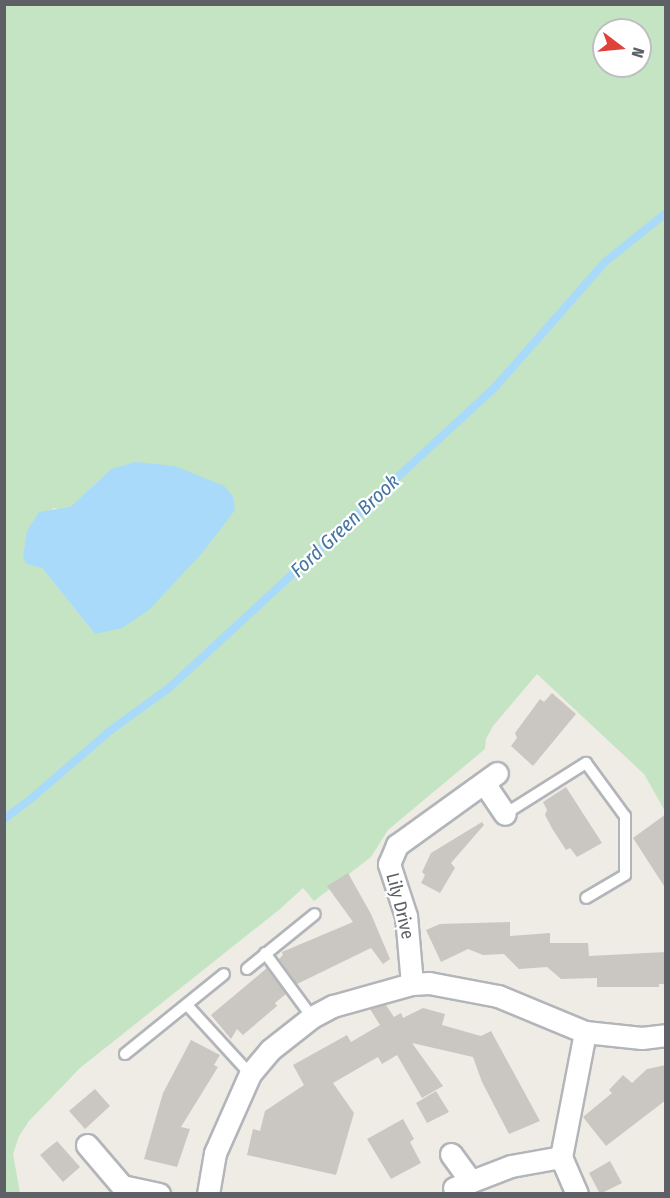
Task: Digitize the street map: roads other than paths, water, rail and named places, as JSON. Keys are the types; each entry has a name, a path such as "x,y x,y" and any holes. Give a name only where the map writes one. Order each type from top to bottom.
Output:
{"street":[{"name":"Lily Drive","path":"412,984 406,916 389,864 397,845 490,778 505,814"},
{"path":"208,1194 215,1153 250,1074 270,1050 312,1017 333,1006 412,984 429,983 498,996 585,1032 642,1038 666,1035"},
{"path":"577,1194 561,1157 585,1032"},
{"path":"87,1145 122,1186 159,1194"},
{"path":"451,1154 463,1185 512,1166 561,1157"}],"lane":[{"path":"505,814 586,763 626,816 625,875 586,898"},
{"path":"247,969 315,914"},
{"path":"265,953 312,1017"},
{"path":"125,1054 224,974"},
{"path":"187,1005 250,1074"}],"water":[{"path":"135,462 175,466 224,486 233,496 235,510 203,552 149,610 122,628 95,634 42,568 27,564 23,558 27,531 39,512 70,507 111,469"}],"waterway":[{"name":"Ford Green Brook","path":"4,819 111,730 169,688 496,386 605,262 666,213"}]}
